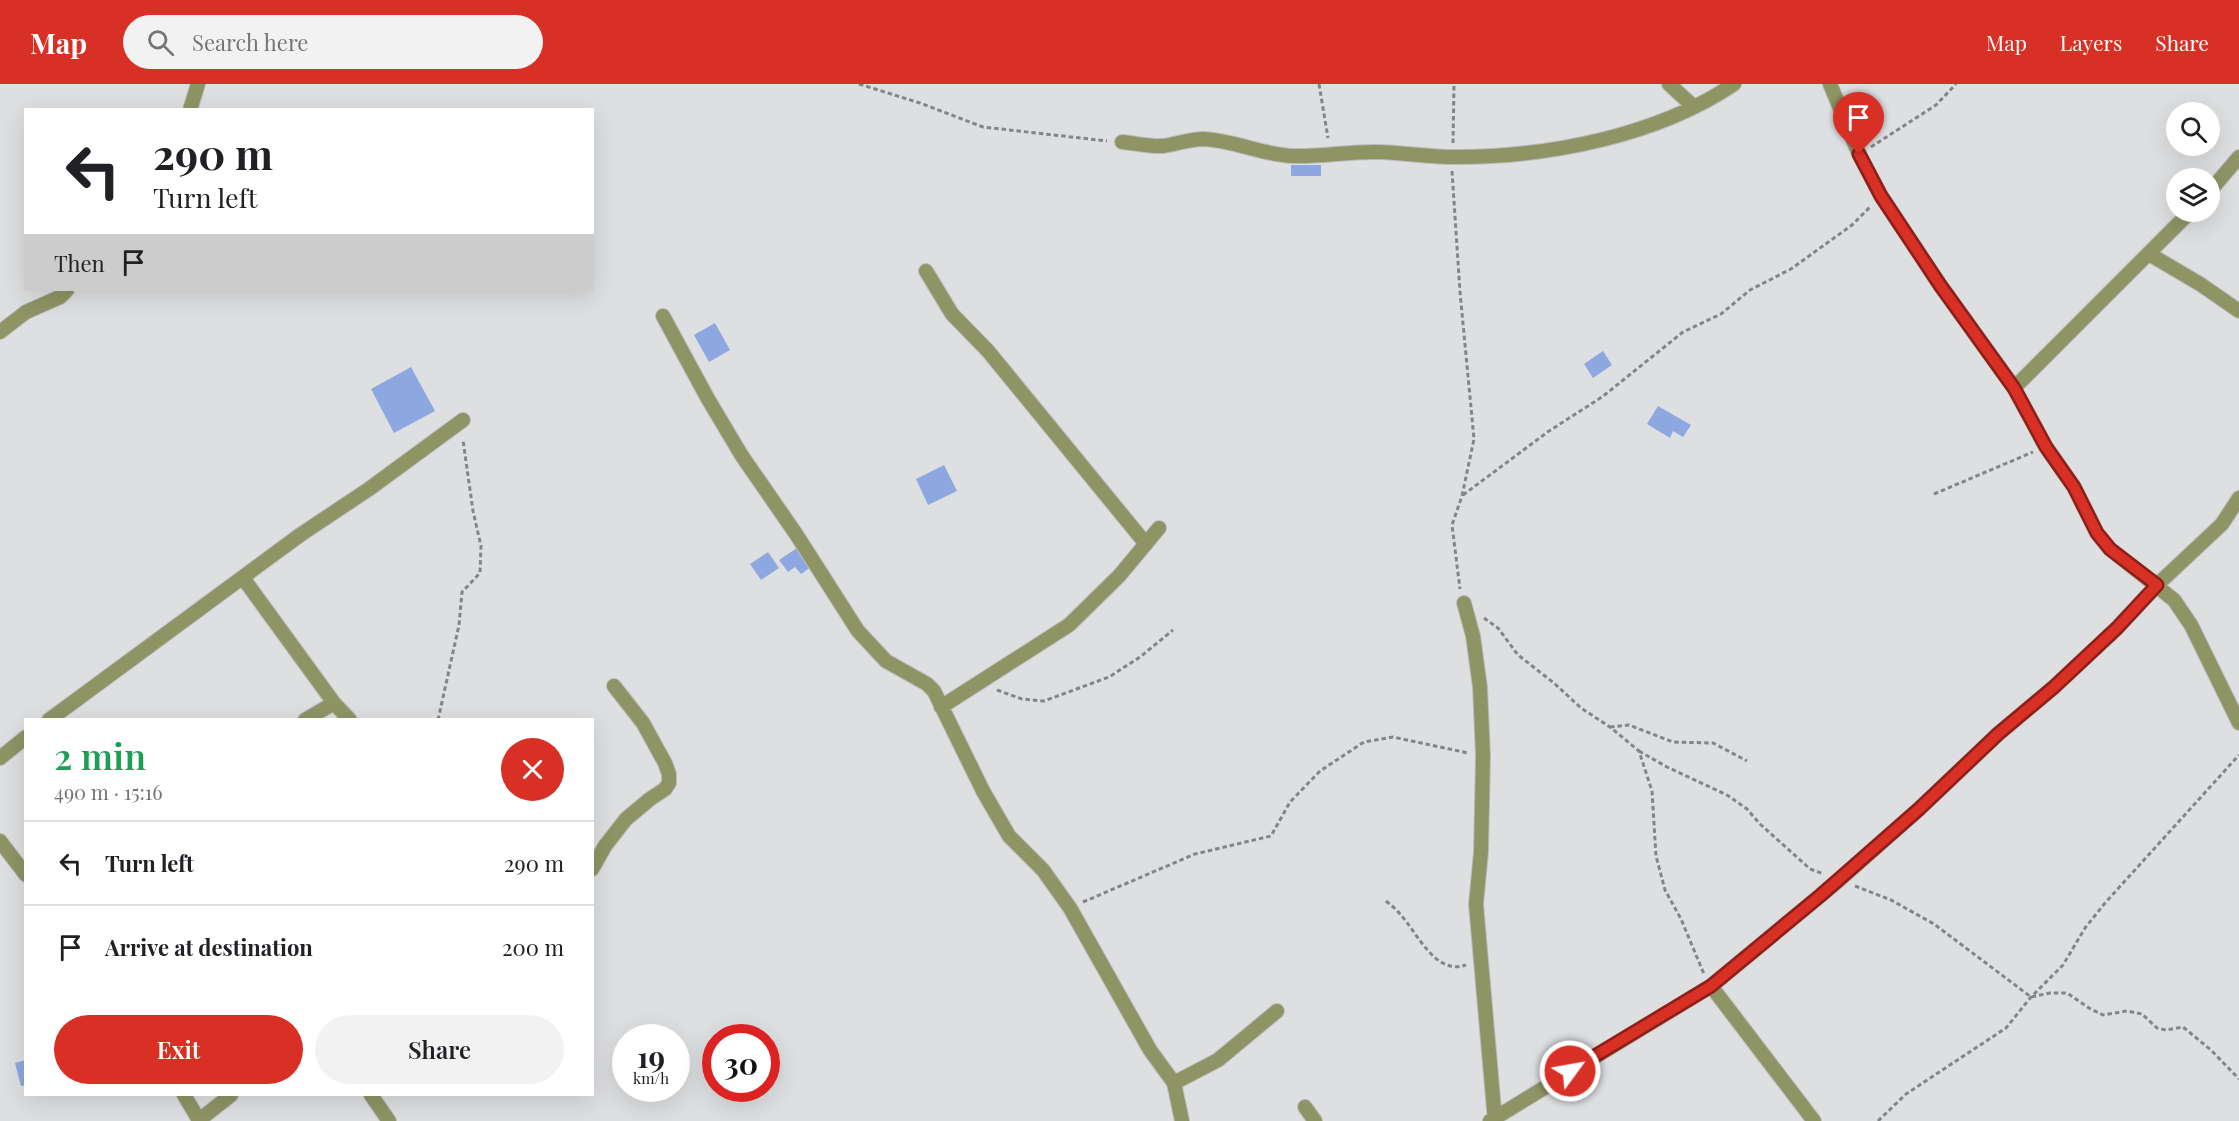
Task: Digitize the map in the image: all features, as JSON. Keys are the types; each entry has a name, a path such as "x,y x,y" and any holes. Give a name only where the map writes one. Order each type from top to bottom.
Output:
{"street":[{"path":"191,108 198,84"},
{"path":"1669,84 1694,107"},
{"path":"1122,142 1162,146 1203,139 1292,156 1376,152 1453,158 1496,157 1596,140 1650,125 1694,107 1734,84"},
{"path":"1830,84 1859,154 1881,196 1940,285 2014,388 2046,447 2074,487 2097,533 2110,549 2174,600 2191,625 2239,723"},
{"path":"2220,179 2239,157"},
{"path":"2014,388 2180,222"},
{"path":"2149,254 2239,311"},
{"path":"926,271 952,314 988,351 1146,544"},
{"path":"0,332 26,312 60,297 66,291"},
{"path":"663,316 742,456 796,534 858,631 886,662 927,684 934,691 983,791 1009,836 1043,870 1070,908 1150,1050 1174,1083 1182,1121"},
{"path":"52,718 138,653 462,420"},
{"path":"1464,603 1473,636 1480,687 1483,756 1481,852 1476,904 1494,1120 1711,986 1839,880 2117,628 2157,585 2222,524 2239,498"},
{"path":"941,706 1069,625 1119,576 1159,528"},
{"path":"243,578 334,703 348,718"},
{"path":"594,865 605,846 626,819 665,789 669,783 665,763 643,723 614,686"},
{"path":"308,718 334,703"},
{"path":"0,758 24,739"},
{"path":"0,841 24,872"},
{"path":"1711,986 1814,1121"},
{"path":"1174,1083 1218,1060 1277,1011"},
{"path":"185,1096 198,1121 230,1096"},
{"path":"372,1096 389,1121"},
{"path":"1305,1107 1315,1121"}],"path":[{"path":"858,84 920,103 983,127 1122,142"},
{"path":"1319,84 1331,154"},
{"path":"1454,84 1451,183 1474,439 1462,496 1452,525 1458,581 1464,603 1498,628 1518,655 1581,708 1640,751 1667,767 1727,795 1747,809 1760,824 1810,869 1891,900 1934,924 2031,997 2050,993 2067,993 2103,1015 2127,1011 2142,1014 2157,1028 2166,1030 2183,1027 2211,1050 2239,1078"},
{"path":"1859,154 1936,105 1956,84"},
{"path":"1462,496 1549,432 1602,397 1683,332 1721,314 1750,290 1791,269 1851,225 1881,196"},
{"path":"438,718 459,625 462,592 480,573 481,562 481,546 472,511 462,420"},
{"path":"1934,494 2046,447"},
{"path":"979,682 1022,699 1044,701 1109,677 1140,657 1173,630"},
{"path":"1610,727 1629,725 1673,742 1713,743 1747,761"},
{"path":"1070,908 1195,854 1271,836 1290,802 1320,771 1364,742 1393,737 1483,756"},
{"path":"1640,751 1652,791 1656,856 1665,890 1681,919 1696,958 1711,986"},
{"path":"1878,1121 1906,1094 2006,1028 2031,997 2063,965 2085,928 2105,903 2239,755"},
{"path":"1386,901 1400,913 1434,957 1448,966 1460,967 1481,958"}],"building":[{"path":"1291,165 1321,165 1321,176 1291,176"},
{"path":"715,323 730,350 709,362 694,335"},
{"path":"1603,351 1612,365 1593,378 1584,364"},
{"path":"411,367 435,411 394,433 371,389"},
{"path":"1658,406 1691,425 1683,437 1673,431 1670,438 1647,424"},
{"path":"944,465 957,491 928,505 916,479"},
{"path":"797,548 811,567 801,574 795,567 788,572 779,560"},
{"path":"768,552 779,568 761,580 750,564"},
{"path":"24,1061 24,1085 21,1086 15,1063"}],"route":[{"path":"1570,1071 1711,986 1821,895 1919,809 1998,734 2054,687 2117,628 2157,585 2110,549 2097,533 2074,487 2046,447 2014,388 1940,285 1881,196 1859,154"}]}
